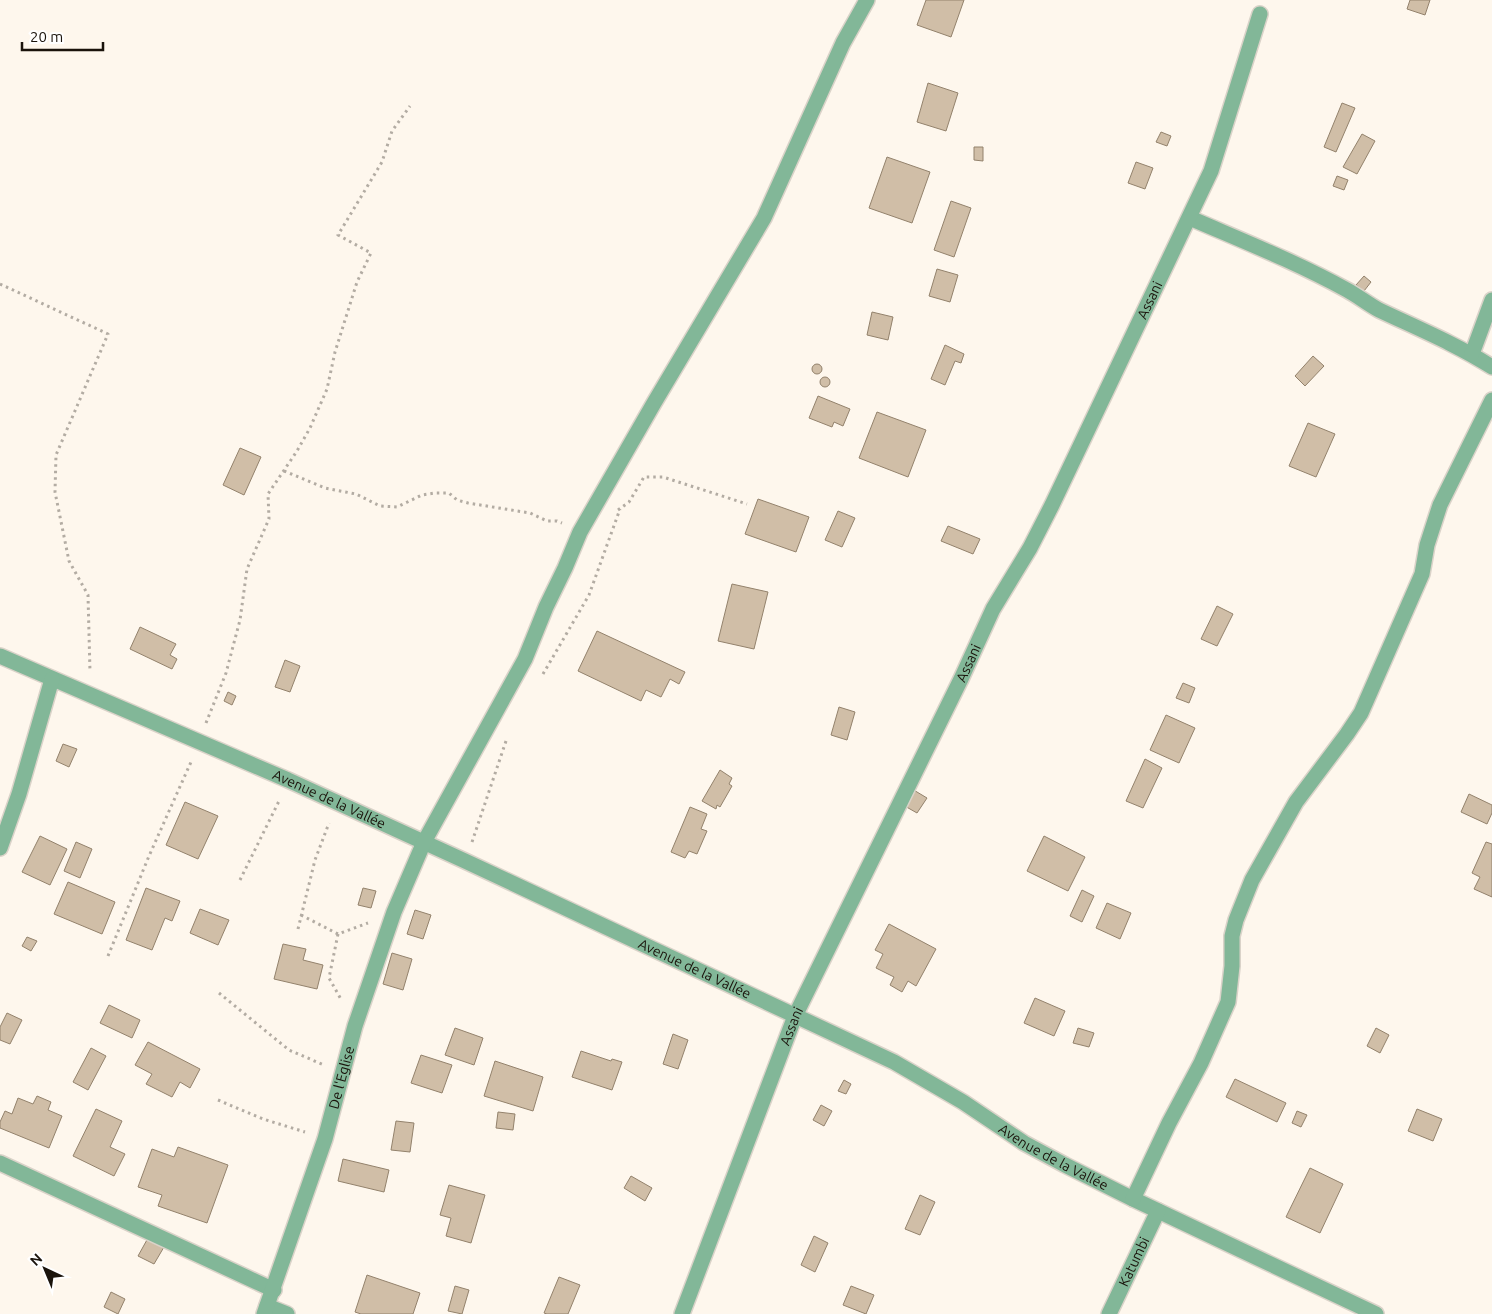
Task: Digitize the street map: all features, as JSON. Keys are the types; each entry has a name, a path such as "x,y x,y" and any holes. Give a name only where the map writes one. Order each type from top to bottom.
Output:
{"street":[{"name":"De l'Eglise","path":"266,1310 325,1138 355,1026 394,912 424,842 525,659 580,532 654,402 764,218 843,43 867,0"},
{"name":"Assani","path":"682,1314 795,1016 993,610 1030,548 1211,172 1260,14"},
{"path":"1190,218 1262,249 1347,290 1378,310 1402,319 1492,366"},
{"path":"1472,354 1492,300"},
{"path":"1133,1200 1169,1122 1201,1063 1228,1002 1232,966 1232,936 1236,920 1252,880 1296,802 1347,734 1360,713 1422,574 1426,545 1440,505 1492,400"},
{"name":"Avenue de la Vallée","path":"0,656 288,780 894,1062 963,1102 1024,1143 1133,1200 1376,1314"},
{"path":"0,848 19,794 52,679"},
{"path":"0,1163 274,1290"},
{"name":"Katumbi","path":"1109,1314 1158,1211"},
{"path":"266,1310 287,1314"}],"path":[{"path":"108,956 182,785 226,672 240,620 247,569 269,520 268,494 297,452 327,389 335,352 357,282 371,253 338,235 382,162 392,131 410,106"},
{"path":"0,284 108,334 56,455 55,492 69,560 88,595 91,696"},
{"path":"284,471 325,488 356,494 380,506 397,507 422,496 434,493 449,493 458,500 468,503 530,513 547,521 557,521 580,532"},
{"path":"611,512 620,509 629,502 644,477 663,478 747,504"},
{"path":"540,679 590,595 620,509"},
{"path":"465,861 507,738"},
{"path":"240,880 288,780"},
{"path":"298,929 316,860 336,803"},
{"path":"301,916 338,934 394,912"},
{"path":"338,934 329,978 355,1026"},
{"path":"219,994 289,1050 343,1072"},
{"path":"218,1100 263,1119 325,1138"}],"building":[{"path":"926,0 964,0 951,37 917,25"},
{"path":"1410,0 1430,0 1425,15 1407,9"},
{"path":"928,83 958,93 946,131 917,122"},
{"path":"1342,103 1355,108 1336,152 1324,147"},
{"path":"1161,132 1171,136 1167,146 1156,142"},
{"path":"1362,134 1375,141 1357,174 1343,167"},
{"path":"974,147 983,147 983,161 974,160"},
{"path":"887,157 930,172 912,223 869,208"},
{"path":"1136,162 1153,168 1145,189 1128,183"},
{"path":"1337,176 1348,180 1344,190 1333,186"},
{"path":"951,201 971,208 954,257 934,250"},
{"path":"937,269 958,275 950,302 929,296"},
{"path":"1364,276 1371,282 1364,291 1356,285"},
{"path":"872,312 893,317 888,340 867,335"},
{"path":"945,345 964,354 961,363 955,361 945,385 931,379"},
{"path":"1313,356 1324,366 1305,386 1295,376"},
{"path":"817,364 822,369 817,374 812,369"},
{"path":"823,377 827,377 830,382 829,386 823,387 820,384 820,380"},
{"path":"818,396 850,409 843,426 834,422 832,427 809,418"},
{"path":"877,412 926,430 908,477 859,458"},
{"path":"1308,423 1335,434 1316,477 1289,466"},
{"path":"240,448 261,457 244,495 223,485"},
{"path":"758,499 809,517 796,552 745,534"},
{"path":"838,511 855,518 842,547 825,540"},
{"path":"948,526 980,539 973,554 941,541"},
{"path":"732,584 768,592 754,649 718,641"},
{"path":"1217,606 1233,614 1217,646 1201,639"},
{"path":"140,627 176,644 170,655 177,659 172,669 130,649"},
{"path":"597,631 685,672 679,684 670,679 661,697 646,690 641,701 578,671"},
{"path":"285,660 300,666 290,692 275,687"},
{"path":"1183,683 1195,688 1189,703 1176,698"},
{"path":"228,692 236,696 232,705 224,701"},
{"path":"839,707 855,712 847,740 831,735"},
{"path":"1166,715 1195,728 1179,763 1150,750"},
{"path":"63,744 77,749 69,767 56,761"},
{"path":"1145,759 1162,768 1143,808 1126,801"},
{"path":"720,770 732,778 729,784 732,786 720,807 717,805 716,809 702,801"},
{"path":"912,789 927,798 917,813 903,805"},
{"path":"1469,794 1492,805 1492,813 1487,824 1461,812"},
{"path":"185,802 218,816 198,859 166,845"},
{"path":"690,807 707,814 701,829 707,831 697,854 689,851 685,858 671,852"},
{"path":"40,836 67,849 50,885 22,872"},
{"path":"1044,836 1085,857 1068,891 1027,871"},
{"path":"76,842 92,849 80,878 64,871"},
{"path":"1486,842 1492,844 1492,897 1474,889 1480,877 1472,873"},
{"path":"68,882 115,902 102,934 54,914"},
{"path":"146,888 180,901 172,921 165,918 152,950 126,940"},
{"path":"363,888 376,891 371,908 358,905"},
{"path":"1082,890 1094,896 1082,922 1070,916"},
{"path":"1107,903 1131,913 1120,939 1096,928"},
{"path":"200,909 229,920 218,945 190,933"},
{"path":"415,910 431,915 423,939 407,934"},
{"path":"889,924 936,949 916,986 908,981 902,992 890,985 894,977 876,968 883,954 875,950"},
{"path":"27,937 37,941 31,951 22,946"},
{"path":"283,944 306,949 303,960 323,965 317,989 274,979"},
{"path":"392,953 412,959 403,990 383,984"},
{"path":"1035,998 1065,1011 1054,1036 1024,1023"},
{"path":"109,1005 140,1020 132,1038 100,1023"},
{"path":"7,1013 22,1020 10,1044 0,1040 0,1027"},
{"path":"455,1028 483,1038 474,1065 445,1055"},
{"path":"1078,1028 1094,1033 1089,1047 1073,1043"},
{"path":"1376,1028 1389,1035 1380,1053 1367,1046"},
{"path":"673,1034 688,1040 678,1069 663,1064"},
{"path":"148,1042 200,1069 190,1088 180,1082 172,1097 146,1084 152,1074 135,1065"},
{"path":"91,1048 106,1056 88,1090 73,1082"},
{"path":"581,1051 611,1061 612,1059 622,1062 612,1090 572,1077"},
{"path":"421,1055 452,1065 442,1093 411,1083"},
{"path":"495,1061 543,1077 533,1111 484,1096"},
{"path":"1235,1079 1286,1103 1277,1122 1226,1097"},
{"path":"844,1080 851,1084 846,1094 838,1091"},
{"path":"37,1096 51,1102 48,1110 62,1116 49,1148 0,1128 0,1122 5,1111 12,1114 18,1098 33,1104"},
{"path":"821,1105 832,1111 824,1126 813,1120"},
{"path":"96,1109 122,1121 110,1147 125,1154 114,1176 73,1156"},
{"path":"1417,1109 1442,1119 1433,1141 1408,1131"},
{"path":"1297,1111 1307,1115 1301,1127 1292,1123"},
{"path":"498,1112 515,1114 513,1130 496,1128"},
{"path":"396,1121 414,1123 410,1152 391,1150"},
{"path":"178,1147 228,1165 207,1223 158,1206 162,1195 138,1187 152,1149 174,1157"},
{"path":"343,1159 389,1170 384,1192 338,1181"},
{"path":"1310,1168 1343,1184 1320,1233 1286,1217"},
{"path":"631,1176 652,1188 645,1201 624,1188"},
{"path":"449,1185 485,1195 471,1243 446,1236 451,1218 440,1215"},
{"path":"920,1195 935,1202 920,1235 905,1229"},
{"path":"814,1236 828,1243 815,1272 801,1265"},
{"path":"148,1238 164,1247 154,1264 138,1256"},
{"path":"367,1275 420,1293 413,1314 361,1314 355,1312"},
{"path":"559,1277 580,1285 568,1314 544,1313"},
{"path":"455,1286 469,1290 462,1314 448,1311"},
{"path":"851,1286 874,1295 866,1314 843,1305"},
{"path":"111,1292 125,1299 118,1314 104,1307"}]}
